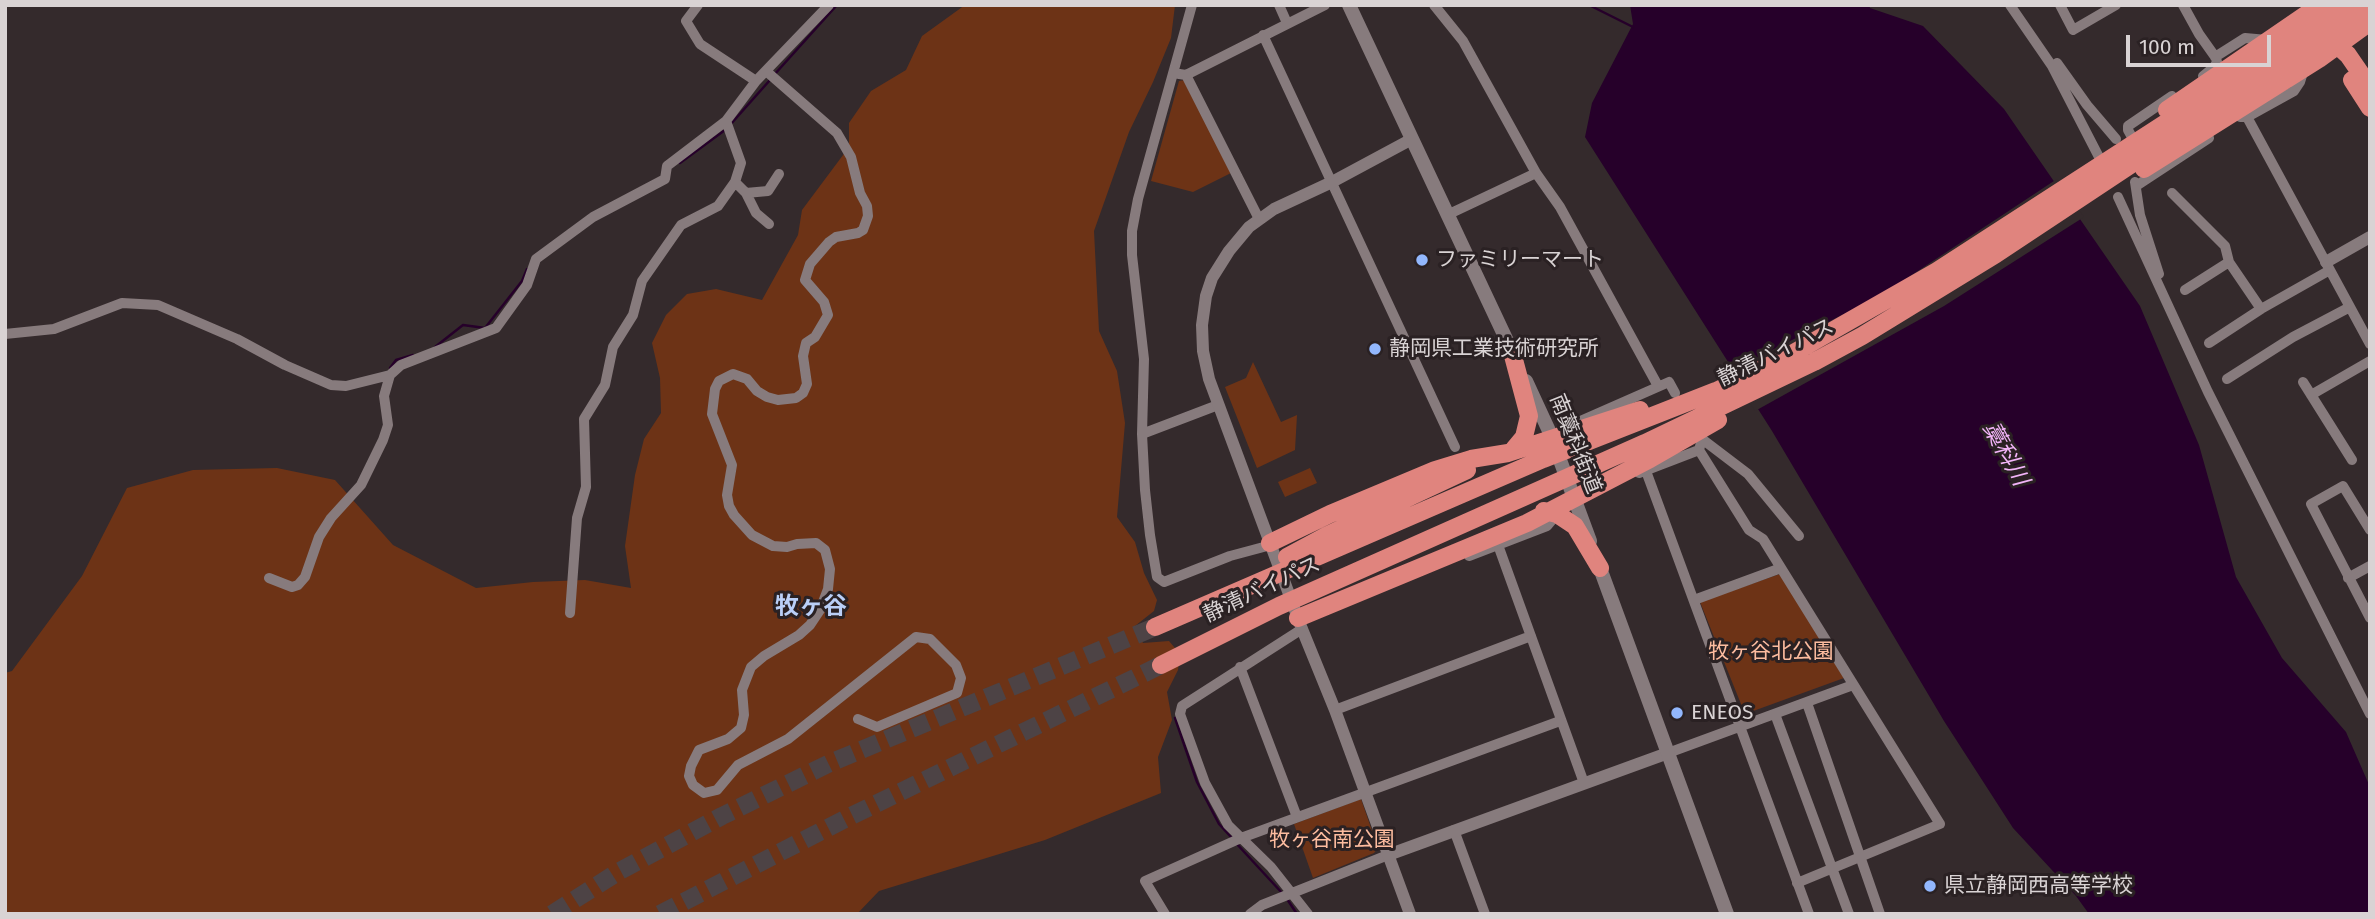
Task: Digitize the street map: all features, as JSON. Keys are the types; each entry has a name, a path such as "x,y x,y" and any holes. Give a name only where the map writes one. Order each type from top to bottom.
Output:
{"highway":[{"name":"静清バイパス","path":"1155,627 1543,458 1716,391 1783,359 1937,271 2348,5"},
{"path":"1990,236 2107,150 2232,67 2315,6 2337,45 2348,55 2370,87"},
{"name":"静清バイパス","path":"1161,665 1353,572 1645,443 1862,336 1996,254 2370,6"},
{"path":"1996,254 2107,192 2304,68 2370,22"},
{"path":"2337,45 2339,61 2370,108"},
{"path":"1271,544 1330,514 1435,470 1471,459 1508,453 1667,401 1809,343"},
{"path":"1512,352 1529,416 1524,437 1514,449"},
{"path":"1196,647 1299,604 1372,582 1527,523 1650,459 1814,362"},
{"path":"1183,614 1354,522 1550,433"},
{"path":"1300,623 1343,601 1372,582 1574,495"},
{"path":"1534,511 1557,514 1575,526 1600,568"}],"main road":[{"name":"南藁科街道","path":"1349,5 1550,433 1727,914"}],"street":[{"path":"698,5 685,21 700,44 756,81"},
{"path":"5,334 54,329 122,303 158,305 237,339 285,365 331,385 346,386 390,375 401,365 496,328 527,285 536,259 593,217 665,179 667,166 726,121 756,81 829,5"},
{"path":"1192,5 1138,199 1132,231 1132,255 1144,359 1142,434 1150,535 1157,577 1168,581 1230,556 1271,544"},
{"path":"1279,5 1287,23"},
{"path":"1173,73 1186,75 1325,5"},
{"path":"1434,5 1463,41 1536,173 1560,207 1658,386"},
{"path":"2010,5 2087,105 2116,138"},
{"path":"2060,5 2073,30 2116,5"},
{"path":"2154,175 2128,126 2210,71 2217,62 2183,5"},
{"path":"2032,34 2052,66 2100,159"},
{"path":"1263,36 1455,447"},
{"path":"2215,57 2245,38 2267,40"},
{"path":"2166,304 2140,215 2135,184 2154,175 2242,116 2247,117 2294,91 2304,68"},
{"path":"767,72 836,134 851,157 868,216 863,230 836,237 810,264 805,280 824,302 828,316 815,337 806,343 803,356 807,384 803,393 796,398 778,400 767,397 757,391 747,379 733,374 719,381 715,389 712,414 732,465 727,495 734,515 752,535 774,546 816,543 825,550 830,569 828,589 820,610 810,625 751,667 742,690 744,715 741,728 728,739 699,750 689,776 693,785 704,793 717,790 738,765 788,739 916,637 930,639 956,665 961,678 957,693 877,727 858,719"},
{"path":"1186,75 1259,219"},
{"path":"2247,117 2370,344"},
{"path":"570,613 577,518 586,487 584,419 605,385 613,347 633,315 642,281 681,225 718,206 735,182 741,163 726,121"},
{"path":"1410,914 1218,405 1203,351 1202,325 1206,296 1219,265 1259,219 1412,139"},
{"path":"1447,215 1536,173"},
{"path":"746,193 768,191 779,174"},
{"path":"735,182 746,193 756,214 769,224"},
{"path":"2172,193 2225,246 2230,262 2261,309"},
{"path":"2118,197 2208,392 2370,714"},
{"path":"2209,343 2370,237"},
{"path":"2185,290 2230,262"},
{"path":"2227,379 2293,337 2350,307"},
{"path":"2311,395 2370,361"},
{"path":"269,578 292,587 298,585 305,577 319,537 331,518 361,485 388,425 384,396 390,375"},
{"path":"1550,433 1669,382 1675,393"},
{"path":"2303,382 2352,460"},
{"path":"1142,434 1218,405"},
{"path":"1797,883 1940,824 1763,539 1749,530 1699,450 1702,439 1736,463 1767,495 1799,536"},
{"path":"1574,495 1699,450"},
{"path":"1646,471 1809,914"},
{"path":"2370,530 2343,486 2311,504 2370,618"},
{"path":"1343,601 1351,603 1360,600 1548,526 1557,514"},
{"path":"1498,545 1584,783"},
{"path":"2348,578 2370,566"},
{"path":"1694,600 1781,568"},
{"path":"1300,623 1182,706 1180,714 1205,783 1228,825 1271,867 1308,914"},
{"path":"1335,710 1531,636"},
{"path":"1240,667 1297,817"},
{"path":"1250,914 1262,905 1388,855 1853,685"},
{"path":"1807,703 1880,914"},
{"path":"1775,714 1849,914"},
{"path":"1165,914 1145,881 1241,838 1560,721"},
{"path":"1454,830 1485,914"}],"green space":[{"path":"965,5 1175,5 1171,38 1129,132 1094,231 1099,331 1117,371 1125,423 1117,517 1135,542 1144,573 1157,600 1154,611 1135,626 1143,643 1169,641 1180,654 1178,670 1167,692 1172,720 1158,757 1161,793 1045,840 879,891 857,914 5,914 5,673 12,671 82,576 127,488 193,470 277,468 335,480 393,545 476,588 585,580 631,588 625,546 635,475 644,439 661,413 660,378 652,343 666,315 687,294 716,289 762,300 798,235 802,210 849,147 849,123 871,91 906,70 922,36"},
{"path":"1185,80 1231,173 1193,192 1151,181 1179,81"},
{"path":"1253,362 1281,422 1297,415 1295,450 1257,468 1225,387 1246,378"},
{"path":"1310,468 1317,483 1285,497 1278,482"},
{"name":"牧ヶ谷北公園","path":"1780,574 1844,678 1745,714 1700,602"},
{"name":"牧ヶ谷南公園","path":"1361,799 1378,848 1374,853 1313,878 1294,824"}],"water":[{"name":"藁科川","path":"1630,5 1869,5 1870,8 1923,26 2004,109 2140,306 2199,445 2236,577 2282,658 2346,732 2370,787 2370,914 2089,914 2076,896 2013,828 1944,721 1772,431 1585,137 1592,103 1633,24"}],"pier":[{"path":"2057,179 2084,217 1944,306 1755,411 1730,371 1880,296"}],"waterway":[{"path":"774,75 837,5"},
{"path":"1589,5 1633,27"},
{"path":"730,125 770,80"},
{"path":"680,163 725,130"},
{"path":"435,347 463,325 485,328 522,281 527,269"},
{"path":"390,368 396,360 413,355"},
{"path":"1175,718 1197,782 1219,824 1231,837"},
{"path":"1235,842 1283,894"},
{"path":"1287,899 1297,914"}],"tunnel":[{"path":"552,914 618,872 722,816 830,763 1155,627"},
{"path":"660,914 847,818 1161,665"}],"place":[{"name":"ファミリーマート","path":"1422,260"},
{"name":"静岡県工業技術研究所","path":"1375,349"},
{"name":"ENEOS","path":"1677,713"},
{"name":"県立静岡西高等学校","path":"1930,886"}],"district":[{"name":"牧ヶ谷","path":"811,607"}]}
